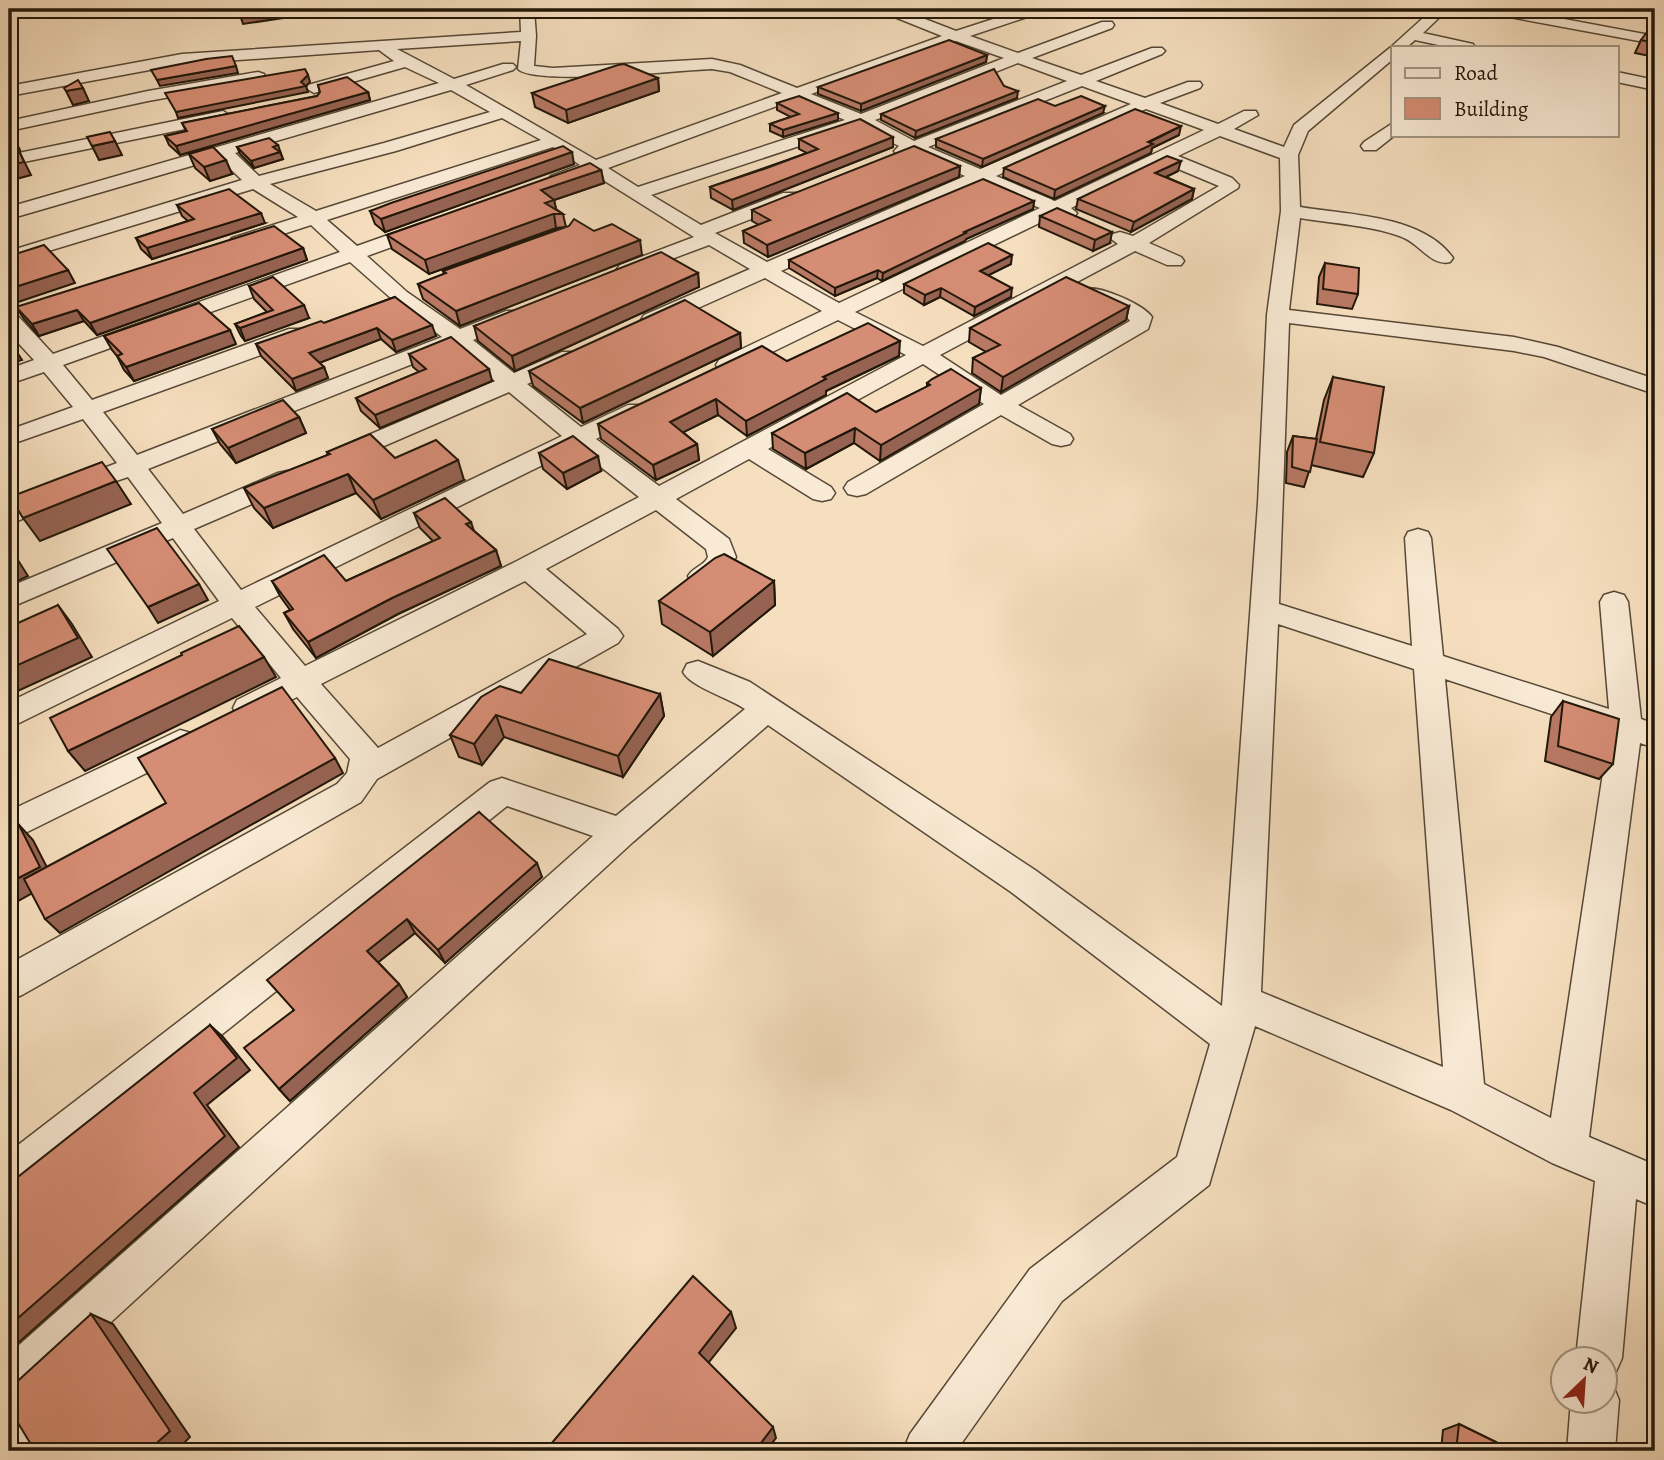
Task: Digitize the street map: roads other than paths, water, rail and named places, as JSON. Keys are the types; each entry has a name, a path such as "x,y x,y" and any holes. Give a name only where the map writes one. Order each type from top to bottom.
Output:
{"street":[{"path":"527,9 529,36 526,69 537,72 712,64 734,68 861,120 913,147 1174,261"},
{"path":"887,9 1289,155"},
{"path":"906,16 929,9"},
{"path":"544,185 1037,9"},
{"path":"1055,9 1147,12 1172,9"},
{"path":"1402,43 1441,9"},
{"path":"1488,9 1590,23 1655,40"},
{"path":"636,194 861,120 1107,25"},
{"path":"9,91 182,59 529,36"},
{"path":"1402,43 1452,46"},
{"path":"382,46 406,62 453,84 555,141 705,235 838,312 924,355 999,404 1061,439"},
{"path":"310,49 316,67"},
{"path":"888,157 1157,51"},
{"path":"927,1451 1046,1285 1194,1170 1237,1019 1264,609 1278,316 1291,211 1289,155 1300,129 1391,52"},
{"path":"309,96 406,62"},
{"path":"9,213 508,67"},
{"path":"131,68 169,126"},
{"path":"9,126 148,96 279,74"},
{"path":"1618,77 1655,85"},
{"path":"626,332 765,268 984,176 1144,104 1194,85"},
{"path":"9,257 254,182 390,147 503,113"},
{"path":"9,160 234,114"},
{"path":"702,378 1250,115"},
{"path":"1370,146 1391,130"},
{"path":"222,247 555,141"},
{"path":"221,150 254,182 315,219 400,296 459,339 579,438 719,545 722,556 716,568 702,576"},
{"path":"9,827 527,568 1062,280 1134,244 1229,188 1230,185 1226,182 1163,156"},
{"path":"55,180 72,194"},
{"path":"606,277 813,188"},
{"path":"1291,211 1416,234 1434,247 1443,258"},
{"path":"9,377 443,222"},
{"path":"857,488 1140,324 1141,317 1135,312 1062,280"},
{"path":"374,306 425,287"},
{"path":"9,516 532,308"},
{"path":"9,983 349,793 360,782 366,770 366,756 236,603 179,524 13,314"},
{"path":"1278,316 1514,344 1550,352 1655,387"},
{"path":"9,438 322,325"},
{"path":"9,598 589,349"},
{"path":"9,716 653,402"},
{"path":"749,448 822,493"},
{"path":"1418,538 1465,1096"},
{"path":"366,770 608,636 527,568"},
{"path":"1567,1147 1641,731 1614,602"},
{"path":"1264,609 1427,664 1641,731"},
{"path":"698,672 739,690 1023,881 1237,1019 1465,1096 1636,1178 1602,1344"},
{"path":"9,1385 621,832 766,709"},
{"path":"9,1178 502,791 621,832"},
{"path":"1591,1451 1594,1414"},
{"path":"9,1420 27,1451"}]}
